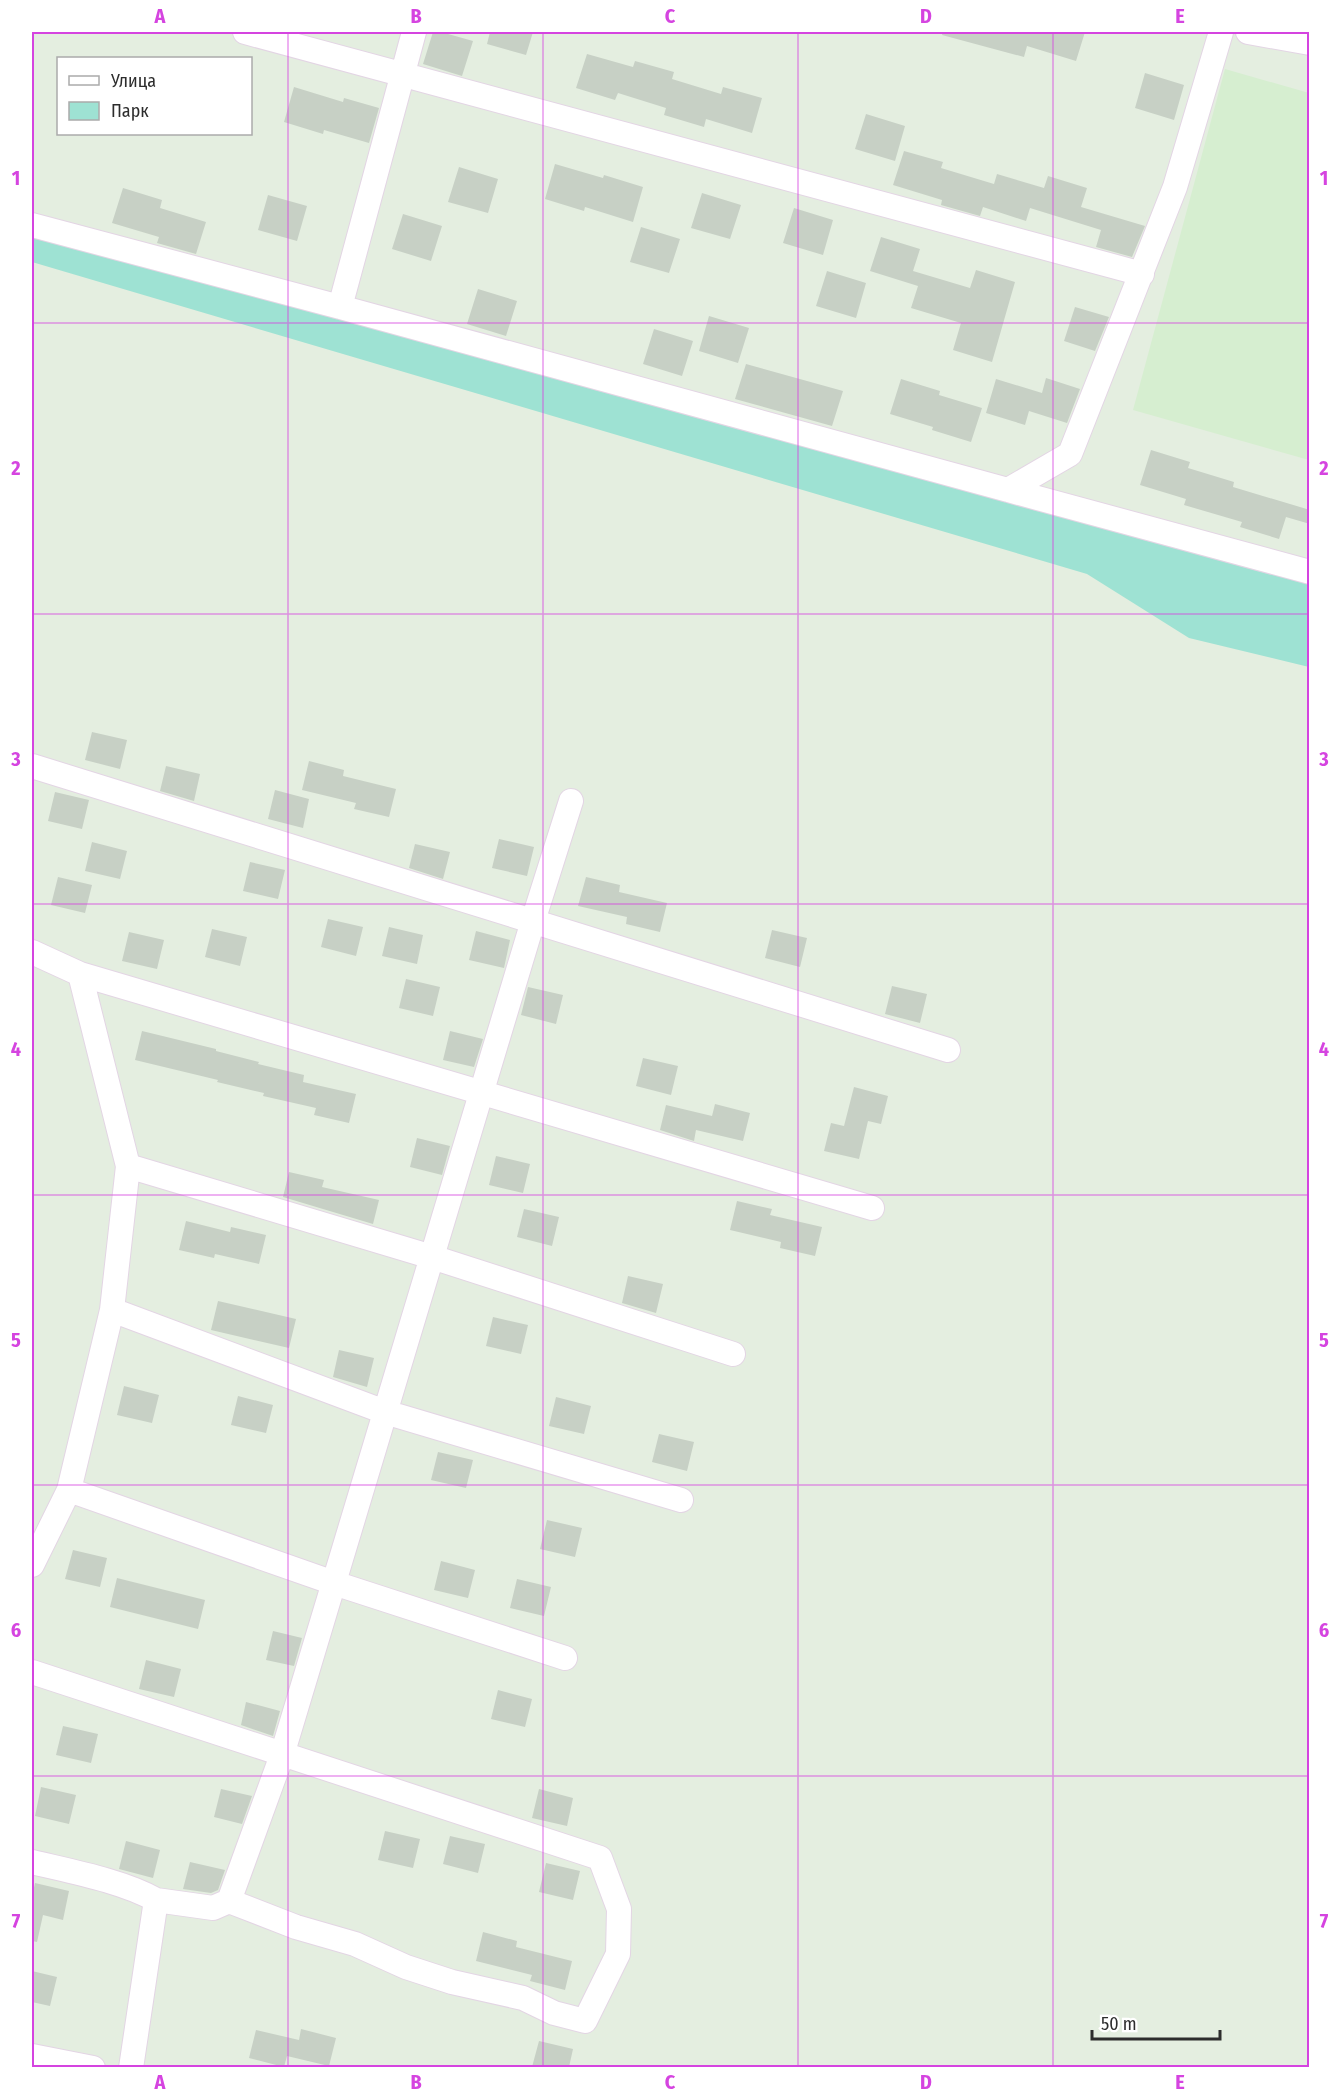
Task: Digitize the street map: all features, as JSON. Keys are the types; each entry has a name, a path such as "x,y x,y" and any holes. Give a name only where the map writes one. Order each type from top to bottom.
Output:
{"street":[{"path":"245,32 1142,274"},
{"path":"340,307 414,32"},
{"path":"1008,490 1070,454 1175,187 1221,32"},
{"path":"1248,32 1310,43"},
{"path":"32,225 1310,572"},
{"path":"32,766 948,1050"},
{"path":"229,1901 282,1755 571,801"},
{"path":"32,952 80,974 872,1208"},
{"path":"32,1565 69,1490 112,1310 128,1166 80,974"},
{"path":"128,1166 432,1257 733,1354"},
{"path":"112,1310 385,1412 681,1500"},
{"path":"69,1490 334,1583 565,1658"},
{"path":"32,1672 600,1858 619,1909 618,1954 585,2021 555,2013 523,1998 453,1982 406,1967 355,1944 296,1927 229,1901 213,1908 156,1900 145,1894 72,1871 32,1862"},
{"path":"131,2067 156,1900"},
{"path":"32,2056 93,2067"}],"shaded area":[{"path":"1225,69 1309,93 1309,460 1133,410"}],"green space":[{"path":"32,226 1309,572 1309,667 1189,638 1087,574 32,262"}],"building":[{"path":"433,32 473,41 462,76 423,64"},
{"path":"490,32 533,32 526,55 487,44"},
{"path":"943,32 1085,32 1076,61 1027,46 1024,57 942,35"},
{"path":"587,54 633,67 635,61 674,72 672,79 721,94 723,87 762,98 752,133 706,119 704,127 664,115 666,108 618,93 615,100 576,88"},
{"path":"1145,73 1184,85 1174,120 1135,108"},
{"path":"294,87 343,102 344,98 379,108 369,143 324,130 323,134 284,122"},
{"path":"866,114 905,126 895,161 855,149"},
{"path":"904,151 943,162 941,168 994,184 997,174 1044,188 1048,176 1087,188 1081,207 1145,226 1132,257 1096,247 1101,230 1030,208 1026,221 983,207 980,216 941,205 942,200 893,185"},
{"path":"555,164 643,187 633,222 585,207 584,211 545,199"},
{"path":"459,167 498,179 488,213 448,202"},
{"path":"123,188 162,200 160,208 206,222 196,254 157,243 159,237 112,223"},
{"path":"702,193 741,205 730,239 691,228"},
{"path":"268,195 307,206 297,241 258,230"},
{"path":"794,208 833,220 823,255 783,243"},
{"path":"403,214 442,226 431,261 392,249"},
{"path":"641,227 680,239 669,273 630,262"},
{"path":"881,237 920,249 913,271 970,288 976,270 1015,282 992,362 953,350 961,323 911,308 918,286 870,271"},
{"path":"827,271 866,283 856,318 816,306"},
{"path":"478,289 517,301 506,336 467,324"},
{"path":"1075,307 1109,317 1095,351 1064,341"},
{"path":"709,316 749,328 738,363 699,351"},
{"path":"654,329 693,341 682,376 643,364"},
{"path":"746,364 843,391 832,426 735,399"},
{"path":"1046,378 1080,389 1067,423 1029,411 1025,425 986,413 996,379 1042,393"},
{"path":"901,379 940,391 939,395 982,408 971,442 890,414"},
{"path":"1151,450 1190,462 1188,468 1234,482 1233,487 1310,510 1310,524 1286,517 1279,539 1240,527 1242,522 1184,505 1186,499 1140,485"},
{"path":"92,732 127,740 120,769 85,760"},
{"path":"309,761 344,770 343,776 396,789 389,817 354,809 356,803 302,790"},
{"path":"166,766 200,774 194,801 160,791"},
{"path":"275,790 309,799 303,828 268,819"},
{"path":"55,792 89,800 82,829 48,821"},
{"path":"499,839 534,847 527,876 492,868"},
{"path":"92,842 127,851 120,879 85,871"},
{"path":"415,844 450,852 443,879 409,868"},
{"path":"250,862 285,870 278,899 243,891"},
{"path":"58,877 92,885 85,913 51,905"},
{"path":"586,877 620,885 619,892 667,903 660,932 626,924 627,917 578,906"},
{"path":"328,919 363,927 356,956 321,947"},
{"path":"389,927 423,935 417,964 382,956"},
{"path":"212,929 247,937 240,966 205,957"},
{"path":"772,930 807,938 800,967 765,958"},
{"path":"476,931 510,940 504,968 469,960"},
{"path":"129,932 164,940 157,969 122,961"},
{"path":"406,979 440,987 433,1016 399,1008"},
{"path":"892,986 927,994 920,1023 885,1014"},
{"path":"528,987 563,995 556,1024 521,1015"},
{"path":"142,1031 216,1049 216,1051 259,1062 258,1064 304,1075 303,1082 356,1094 349,1123 314,1115 316,1108 263,1096 264,1093 217,1082 218,1080 135,1060"},
{"path":"450,1031 483,1039 474,1067 443,1060"},
{"path":"643,1058 678,1066 671,1095 636,1086"},
{"path":"854,1087 888,1096 881,1124 868,1121 859,1159 824,1151 831,1123 844,1126"},
{"path":"715,1104 750,1113 743,1141 696,1130 694,1141 660,1130 666,1105 712,1116"},
{"path":"417,1138 450,1146 442,1175 410,1167"},
{"path":"496,1156 530,1164 523,1193 489,1185"},
{"path":"289,1172 324,1180 322,1187 379,1200 373,1224 283,1197"},
{"path":"737,1201 772,1209 770,1215 822,1227 815,1256 780,1248 781,1242 730,1230"},
{"path":"524,1209 559,1217 552,1246 517,1237"},
{"path":"186,1221 230,1232 231,1227 266,1235 259,1264 215,1254 214,1258 179,1250"},
{"path":"628,1276 663,1284 656,1313 622,1303"},
{"path":"218,1301 296,1319 289,1348 211,1330"},
{"path":"493,1317 528,1325 521,1354 486,1346"},
{"path":"339,1350 374,1358 367,1387 333,1377"},
{"path":"124,1386 159,1395 152,1423 117,1415"},
{"path":"238,1396 273,1405 266,1433 231,1425"},
{"path":"556,1397 591,1406 584,1434 549,1426"},
{"path":"659,1434 694,1442 687,1471 652,1462"},
{"path":"438,1452 473,1460 466,1488 431,1480"},
{"path":"547,1520 582,1528 575,1557 540,1549"},
{"path":"73,1550 107,1558 100,1587 65,1579"},
{"path":"441,1561 475,1570 468,1598 434,1590"},
{"path":"117,1578 205,1600 198,1629 110,1607"},
{"path":"517,1579 551,1587 544,1616 510,1608"},
{"path":"273,1631 302,1638 294,1666 266,1660"},
{"path":"146,1660 181,1669 174,1697 139,1689"},
{"path":"498,1690 532,1699 525,1727 491,1719"},
{"path":"246,1702 280,1711 273,1736 241,1725"},
{"path":"63,1726 98,1734 91,1763 56,1755"},
{"path":"41,1787 76,1795 69,1824 35,1816"},
{"path":"221,1789 252,1796 242,1824 214,1817"},
{"path":"539,1789 573,1798 567,1826 532,1818"},
{"path":"385,1831 420,1839 413,1868 378,1860"},
{"path":"450,1836 485,1844 478,1873 443,1864"},
{"path":"126,1841 160,1850 153,1878 119,1869"},
{"path":"190,1862 225,1870 218,1890 211,1893 183,1889"},
{"path":"546,1863 580,1871 573,1900 539,1892"},
{"path":"35,1883 69,1891 63,1920 43,1915 37,1942 32,1941 32,1897"},
{"path":"483,1932 517,1941 516,1947 572,1961 565,1990 530,1981 532,1975 476,1961"},
{"path":"32,1971 57,1977 50,2006 32,2002"},
{"path":"301,2029 336,2038 329,2066 287,2056 284,2067 249,2058 256,2030 299,2040"},
{"path":"539,2041 573,2049 569,2067 532,2067"}]}
